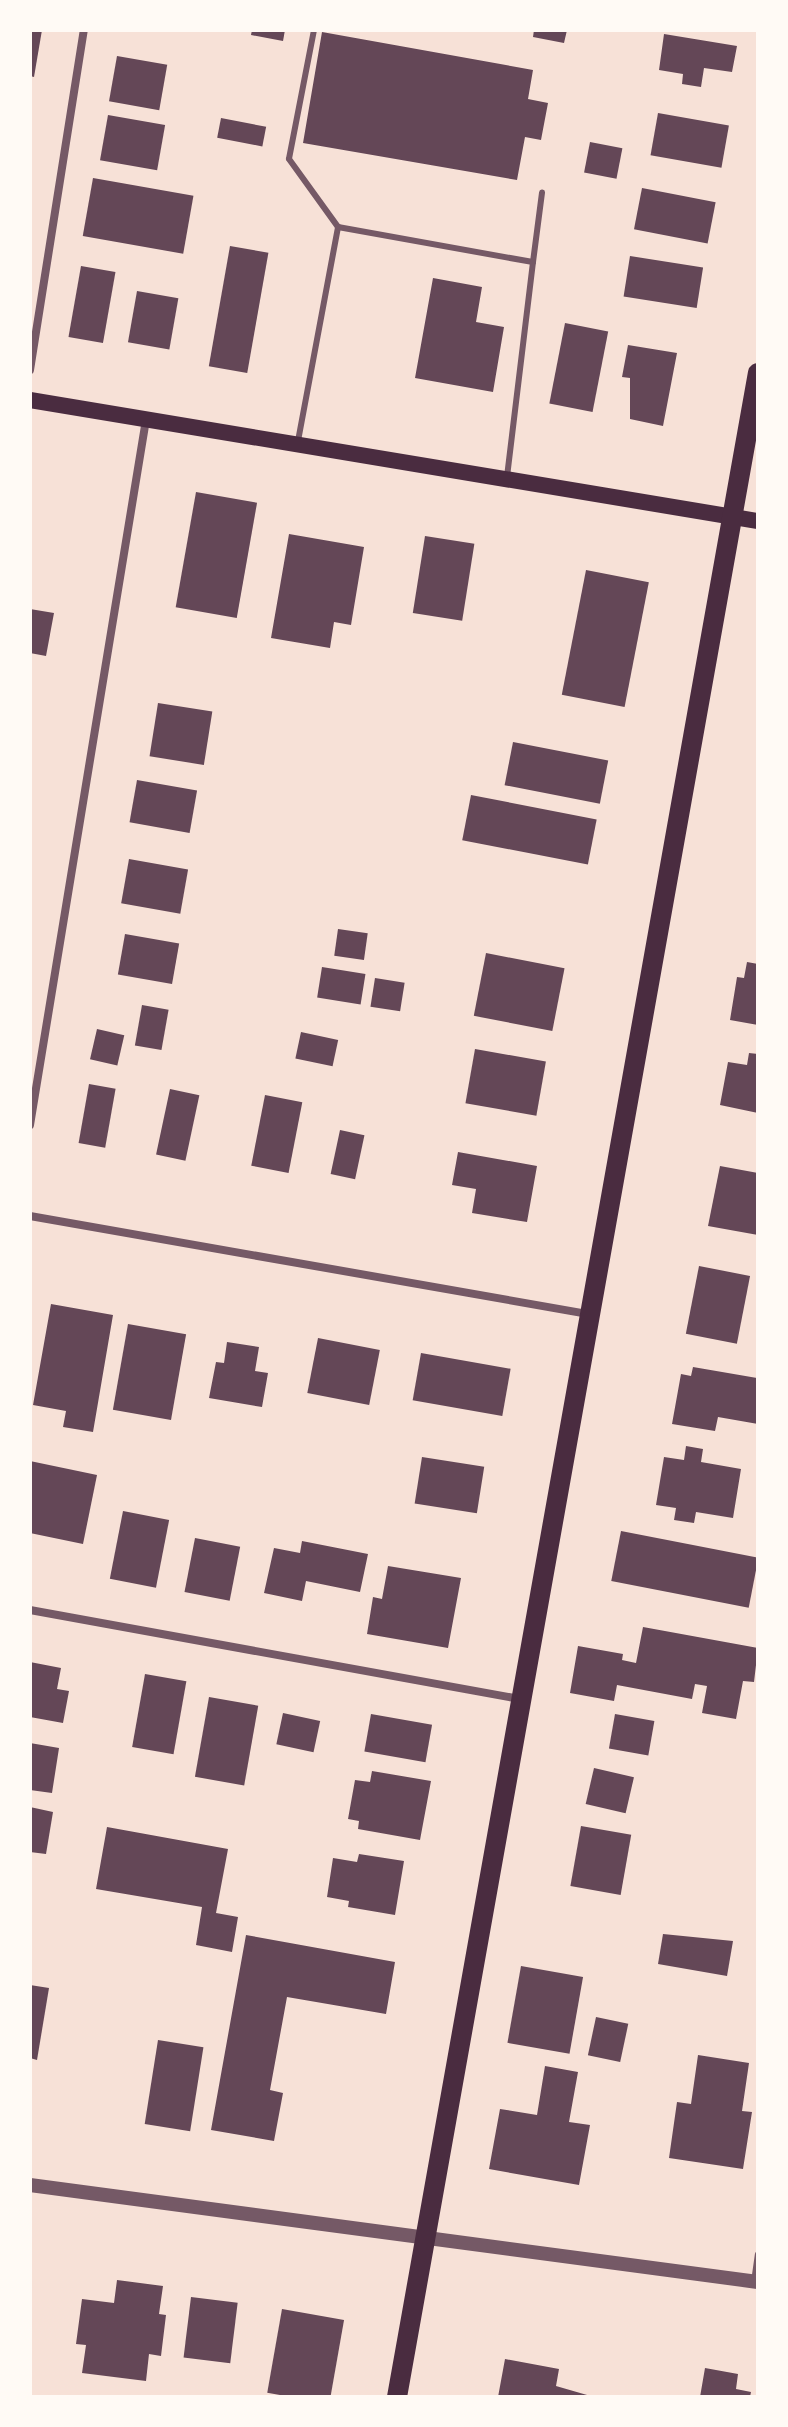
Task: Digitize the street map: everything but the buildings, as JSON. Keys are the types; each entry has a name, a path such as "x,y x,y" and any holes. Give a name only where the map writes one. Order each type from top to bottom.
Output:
{"main road":[{"path":"397,2397 518,1699 758,373"},
{"path":"30,400 758,521"}],"street":[{"path":"30,370 84,30"},
{"path":"30,1125 146,420"},
{"path":"30,1216 588,1314"},
{"path":"30,1610 518,1699"},
{"path":"30,2185 756,2282"}],"lane":[{"path":"314,30 289,159 338,227 533,262"},
{"path":"507,479 542,193"},
{"path":"298,445 338,227"},
{"path":"756,2282 758,2254"}]}
